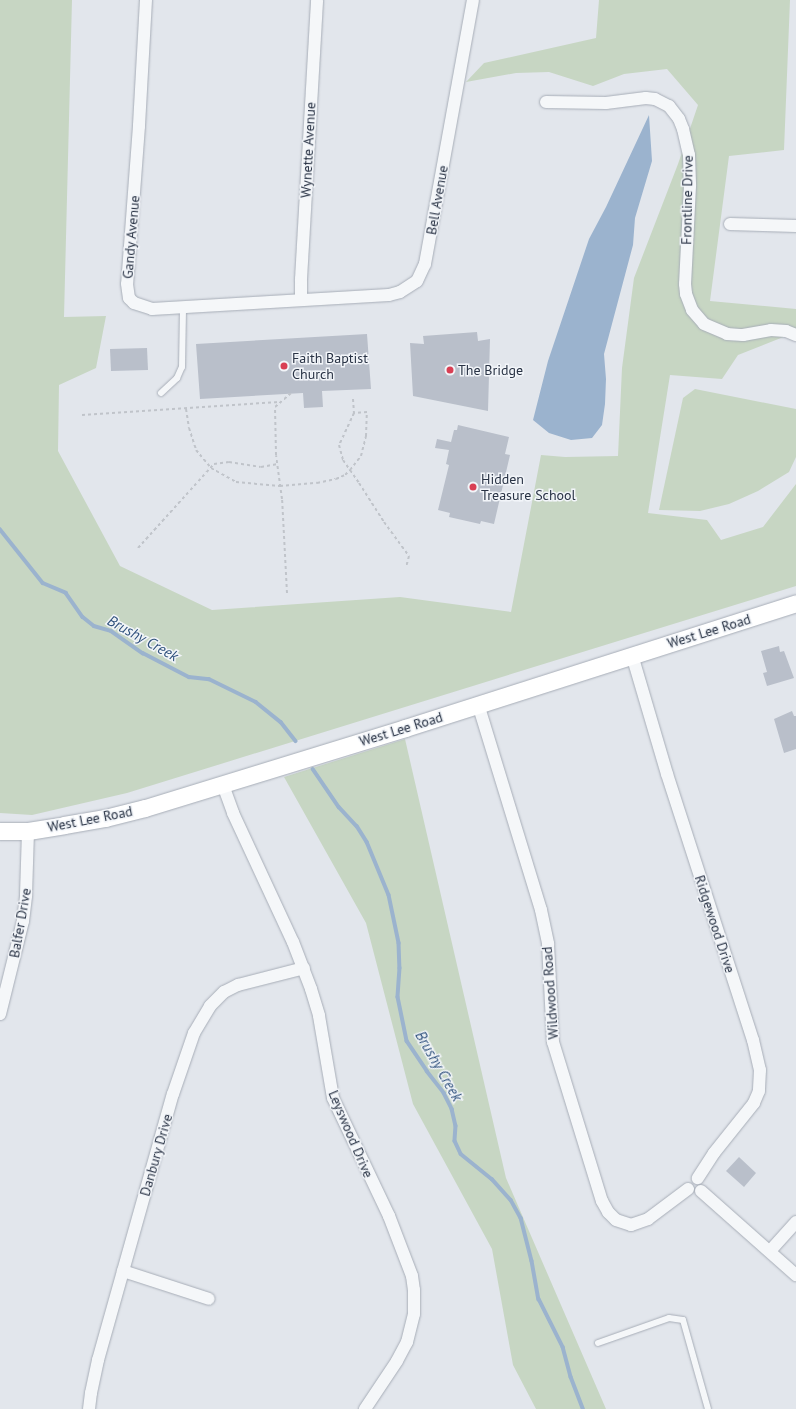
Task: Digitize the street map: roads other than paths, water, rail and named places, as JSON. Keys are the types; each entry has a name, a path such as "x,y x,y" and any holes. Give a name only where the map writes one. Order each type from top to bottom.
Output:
{"street":[{"name":"Gandy Avenue","path":"146,0 127,291 129,298 134,303 147,308 183,308 301,300"},
{"name":"Wynette Avenue","path":"301,300 300,279 317,0"},
{"name":"Bell Avenue","path":"301,300 389,295 409,288 420,276 425,264 473,0"},
{"name":"Frontline Drive","path":"546,102 606,103 646,98 655,99 669,106 679,119 689,155 690,186 685,284 686,294 692,310 704,324 727,334 743,335 772,330 786,331 796,335"},
{"path":"730,224 796,226"},
{"name":"West Lee Road","path":"0,831 28,831 105,818 223,785 632,655 795,606"},
{"name":"Ridgewood Drive","path":"632,655 668,774 753,1040 760,1070 759,1091 754,1103 714,1153 698,1178"},
{"name":"Wildwood Road","path":"478,704 541,910 548,950 553,1042 602,1201 608,1212 616,1220 631,1225 648,1219 688,1189"},
{"name":"Leyswood Drive","path":"223,785 233,813 304,968 319,1016 333,1098 399,1241 408,1265 414,1290 414,1314 407,1342 397,1361 365,1409"},
{"name":"Balfer Drive","path":"0,1014 23,921 26,895 28,831"},
{"name":"Danbury Drive","path":"90,1409 91,1393 98,1360 172,1094 187,1051 202,1017 218,996 228,990 304,968"},
{"path":"692,1178 698,1178 703,1184 701,1191 694,1194 688,1189 688,1182 692,1178"},
{"path":"701,1191 796,1275"},
{"path":"770,1251 796,1222"},
{"path":"123,1271 209,1299"}],"lane":[{"path":"161,393 177,378 182,367 183,308"},
{"path":"598,1343 669,1318 683,1320 708,1409"}],"water":[{"path":"649,115 652,161 635,218 633,245 604,354 606,379 602,425 592,438 571,440 549,433 533,420 548,361 589,239 606,207"}],"waterway":[{"name":"Brushy Creek","path":"0,529 43,583 66,593 83,617 94,626 111,631 143,653 189,677 209,679 256,702 281,722 296,741"},
{"name":"Brushy Creek","path":"313,769 339,807 357,826 367,842 389,895 399,943 400,968 398,997 407,1041 444,1093 452,1109 456,1126 455,1141 461,1154 492,1179 511,1200 521,1218 532,1261 539,1299 563,1347 571,1377 583,1409"}],"place":[{"name":"Faith Baptist Church","path":"284,366"},
{"name":"The Bridge","path":"450,370"},
{"name":"Hidden Treasure School","path":"473,487"}]}
